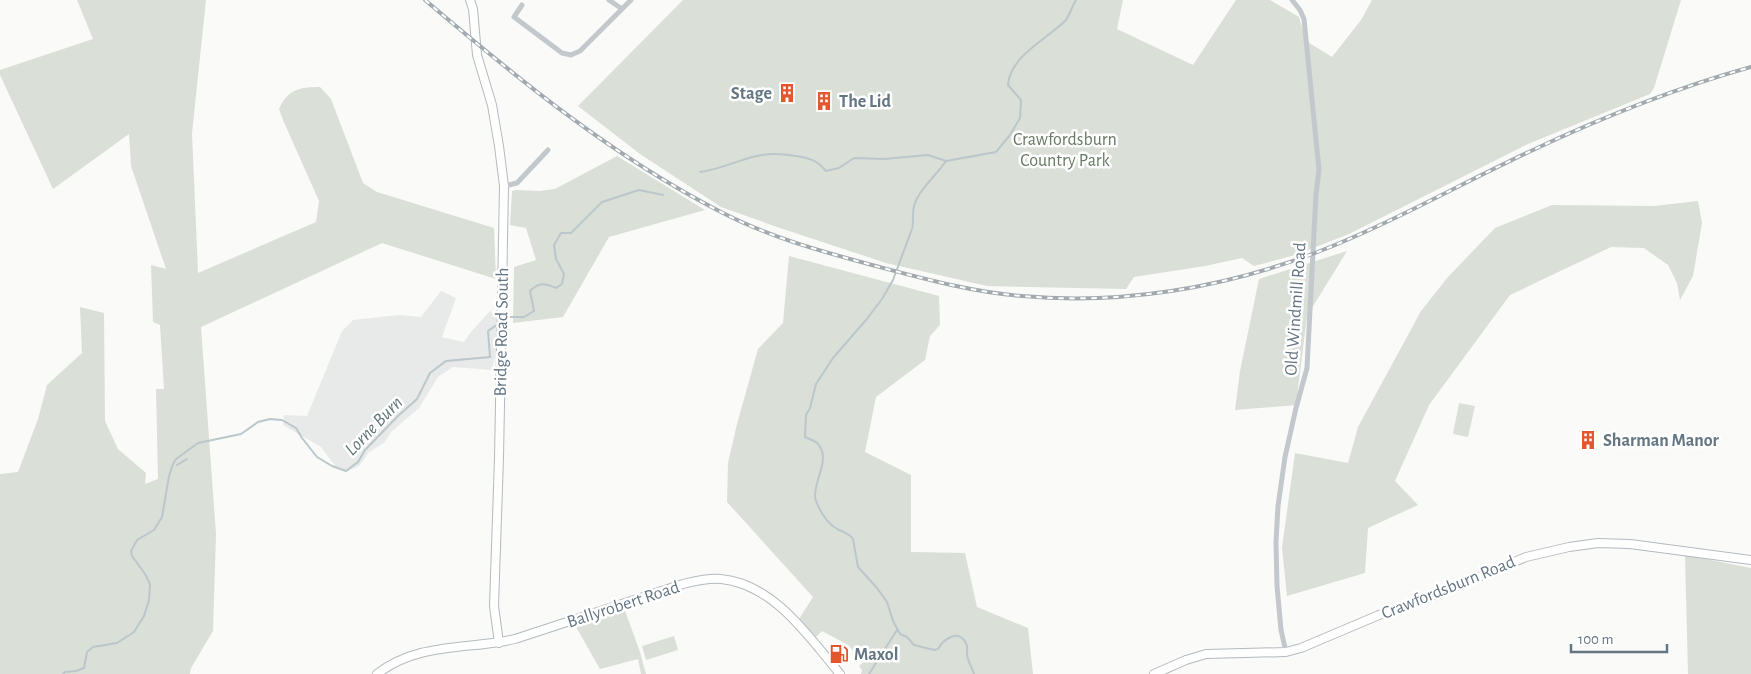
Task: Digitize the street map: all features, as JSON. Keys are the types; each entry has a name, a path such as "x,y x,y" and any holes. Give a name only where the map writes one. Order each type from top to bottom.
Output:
{"main road":[{"name":"Bridge Road South","path":"470,0 477,55 492,105 500,146 504,186 494,606 499,642"},
{"name":"Crawfordsburn Road","path":"1154,674 1186,660 1206,654 1286,652 1317,642 1379,614 1445,591 1526,556 1584,544 1612,543 1751,560"},
{"name":"Ballyrobert Road","path":"377,674 400,660 432,649 499,642 542,631 683,584 704,579 733,581 753,588 769,598 804,631 840,674"}],"street":[{"path":"610,0 622,9"},
{"path":"522,5 514,17 562,52 571,55 580,51 632,0"},
{"name":"Old Windmill Road","path":"1286,652 1281,630 1277,586 1276,542 1278,506 1286,451 1307,368 1319,170 1304,19 1292,0"},
{"path":"504,186 517,183 548,150"}],"shaded area":[{"path":"441,291 456,298 442,337 464,342 490,311 496,313 496,353 492,370 453,367 438,377 419,408 391,432 384,443 369,452 359,466 346,472 336,467 321,447 283,425 284,415 307,416 342,331 353,320 399,315 421,317"}],"green space":[{"path":"77,0 206,0 192,133 198,273 316,222 319,201 279,109 286,97 291,93 295,90 306,88 320,87 331,99 363,183 377,192 494,228 496,279 382,243 201,327 216,534 213,631 191,668 190,674 0,674 0,474 18,472 38,419 47,385 82,353 80,307 104,313 105,421 118,449 146,473 145,484 158,479 156,389 164,389 160,325 153,322 151,265 166,269 131,166 129,134 53,189 0,75 0,70 93,39"},
{"name":"Crawfordsburn Country Park","path":"683,0 1123,0 1117,29 1193,65 1236,0 1270,0 1299,17 1306,41 1332,57 1361,20 1372,0 1681,0 1654,88 1650,94 1528,144 1349,234 1295,255 1254,266 1242,258 1134,277 1126,289 987,286 886,263 721,207 640,154 578,106"},
{"path":"617,156 705,210 609,237 563,317 513,323 514,267 536,260 526,228 510,225 512,191 555,189"},
{"path":"1698,201 1702,223 1693,276 1680,300 1677,283 1668,265 1644,248 1611,247 1510,295 1429,405 1395,481 1418,505 1368,528 1365,573 1287,596 1282,548 1295,453 1348,463 1358,427 1421,311 1448,277 1495,228 1552,205 1654,206"},
{"path":"1347,251 1307,316 1296,405 1235,410 1240,371 1259,279"},
{"path":"789,256 939,296 940,325 930,336 925,360 876,397 865,452 911,475 911,552 965,553 977,607 1028,628 1033,674 861,674 862,670 859,666 864,662 848,645 822,631 815,638 799,619 813,597 727,502 728,463 758,349 783,323"},
{"path":"1459,403 1475,406 1468,437 1453,434"},
{"path":"1685,555 1751,568 1751,674 1688,674"},
{"path":"624,608 646,674 641,674 638,659 600,669 576,627"},
{"path":"674,636 678,650 646,660 642,646"}],"waterway":[{"name":"Lorne Burn","path":"700,172 766,154 784,154 809,159 819,164 826,171 839,168 854,158 885,159 928,155 946,161 996,152 1010,135 1020,118 1021,100 1008,85 1015,65 1030,49 1065,21 1076,0"},
{"path":"946,161 916,200 913,209 912,229 893,280 882,299 833,358 816,384 810,408 806,415 805,437 817,443 822,450 821,470 815,490 815,498 819,508 831,525 848,534 853,539 858,567 887,602 893,621 900,634 907,637 914,645 934,650 938,649 947,639 959,636 967,644 967,655 974,674"},
{"name":"Lorne Burn","path":"504,319 507,317 524,317 534,311 530,291 536,286 545,284 556,288 562,284 564,274 556,259 554,245 561,233 571,233 602,202 639,190 663,195"},
{"name":"Lorne Burn","path":"63,674 84,668 87,652 93,647 117,643 134,632 144,616 149,600 150,584 132,556 131,551 137,540 154,530 162,517 169,476 176,459 198,443 241,434 258,422 270,419 282,420 296,428 317,457 332,466 346,471 358,462 365,450 417,399 430,373 446,361 490,357 488,331 498,324"},
{"path":"177,465 187,459"},
{"path":"869,674 897,630"}],"railway":[{"path":"425,0 495,59 567,115 642,166 681,190 739,221 814,249 965,288 1003,294 1059,298 1134,296 1171,291 1244,276 1280,265 1343,242 1586,126 1640,104 1751,67"}],"place":[{"name":"Stage","path":"787,93"},
{"name":"The Lid","path":"824,101"},
{"name":"Sharman Manor","path":"1588,440"},
{"name":"Maxol","path":"839,654"}]}
